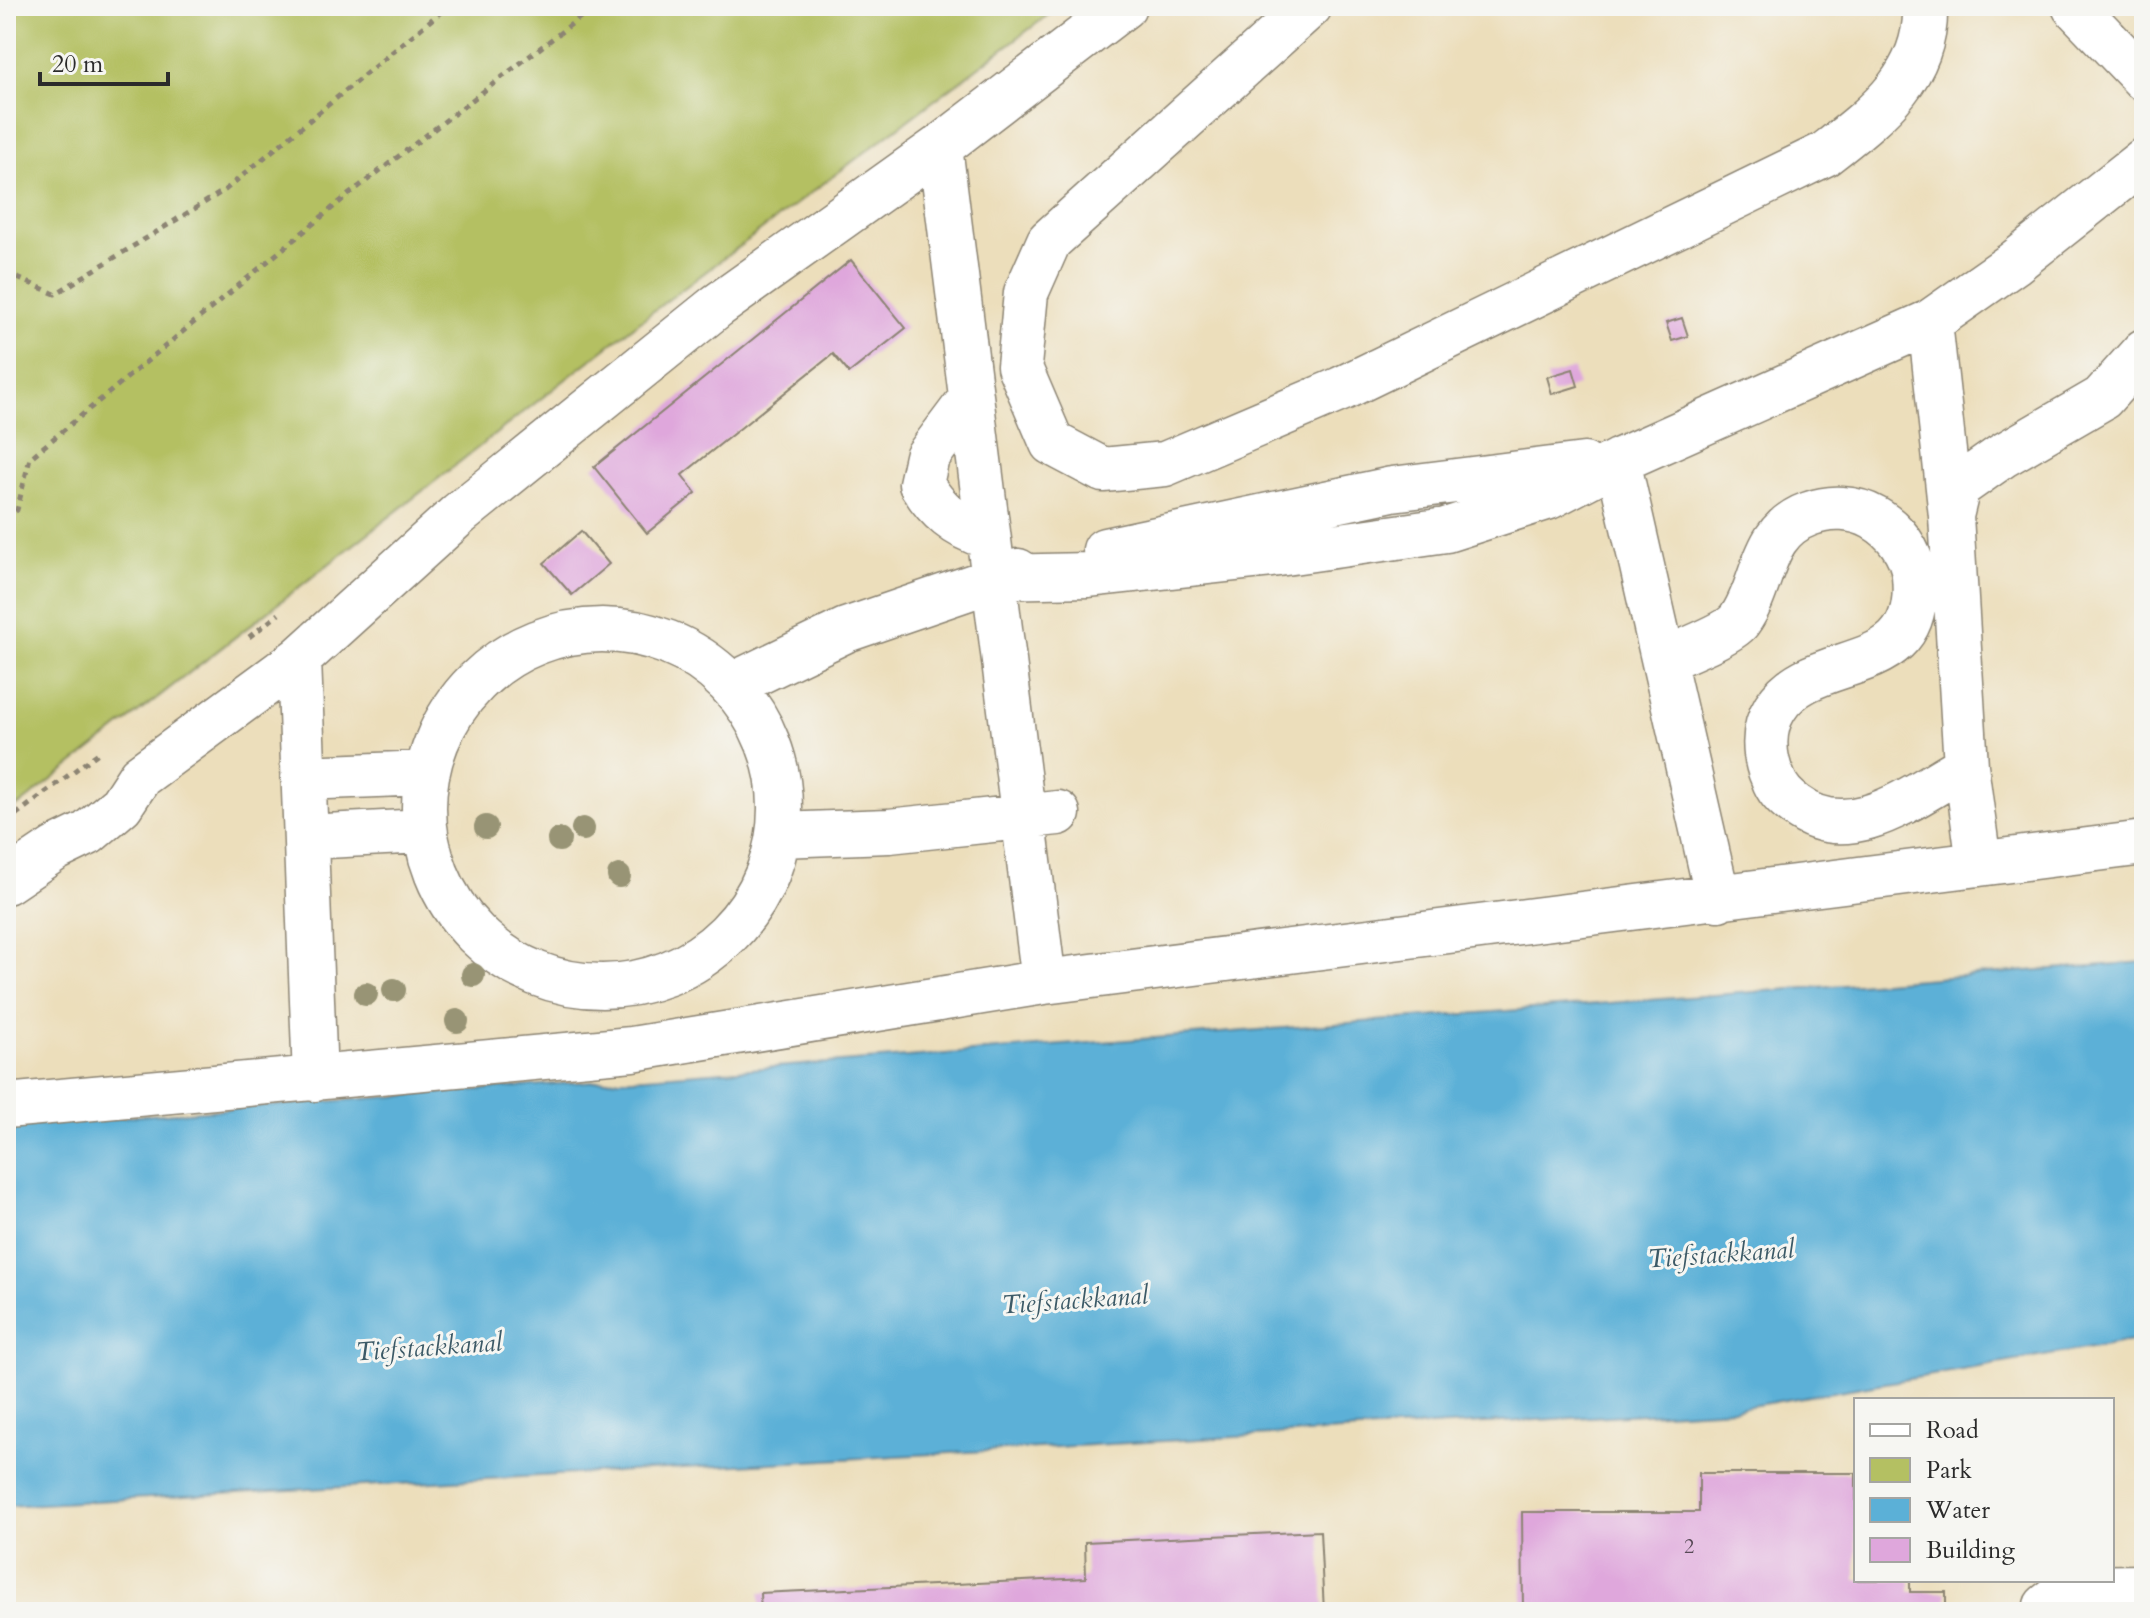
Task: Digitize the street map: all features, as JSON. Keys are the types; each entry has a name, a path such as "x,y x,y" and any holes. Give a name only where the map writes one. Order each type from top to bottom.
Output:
{"lane":[{"path":"6,882 55,849 88,833 121,805 140,776 299,659 459,514 573,419 717,306 940,147 1124,6"},
{"path":"1310,6 1049,241 1043,254 1026,293 1019,366 1052,443 1103,470 1165,464 1341,389 1825,154 1867,121 1918,59 1925,6"},
{"path":"2074,6 2144,79"},
{"path":"940,147 989,557 1040,814 1044,982"},
{"path":"732,685 989,557 1179,532 1392,489 1618,461 1930,322 2014,263 2144,160"},
{"path":"1930,322 1951,516 1966,766 1979,864"},
{"path":"1951,516 1958,487 2002,456 2102,398 2144,351"},
{"path":"969,401 927,457 921,484 945,515 968,531 989,557"},
{"path":"1618,461 1718,899"},
{"path":"1664,660 1738,623 1758,583 1763,559 1774,538 1790,524 1829,509 1850,509 1873,517 1892,531 1906,549 1916,592 1911,615 1887,648 1870,659 1802,680 1784,695 1773,712 1767,731 1767,761 1773,781 1786,798 1805,813 1827,822 1849,823 1870,818 1966,766"},
{"path":"580,630 635,632 688,651 732,685 756,717 773,755 781,795 779,835 765,884 737,927 698,961 651,981 600,988 549,980 503,958 465,924 438,880 424,831 426,773 445,720 480,677 526,645 580,630"},
{"path":"299,659 315,1079"},
{"path":"303,778 426,773"},
{"path":"779,835 889,831 1040,814"},
{"path":"306,837 424,831"},
{"path":"6,1106 632,1049 1044,982 2144,843"},
{"path":"2046,1612 2046,1606 2069,1588 2144,1587"}],"path":[{"path":"6,273 55,294 225,190 448,6"},
{"path":"6,519 17,510 30,458 348,195 595,6"}],"green space":[{"path":"6,6 1060,6 652,312 21,804 6,811"}],"water":[{"name":"Tiefstackkanal","path":"2144,962 2144,1339 1733,1409 6,1506 6,1126"}],"building":[{"path":"851,260 906,328 849,373 833,354 682,475 696,493 647,533 594,467"},
{"path":"1682,318 1688,336 1672,341 1666,323"},
{"path":"1573,369 1578,386 1552,394 1547,377"},
{"path":"581,531 609,564 572,595 544,563"},
{"path":"1699,1473 1854,1473 1854,1582 1910,1582 1910,1592 1946,1592 1946,1612 1523,1612 1522,1512 1699,1512"},
{"path":"1320,1531 1324,1612 761,1612 760,1593 1086,1578 1085,1542"}]}
